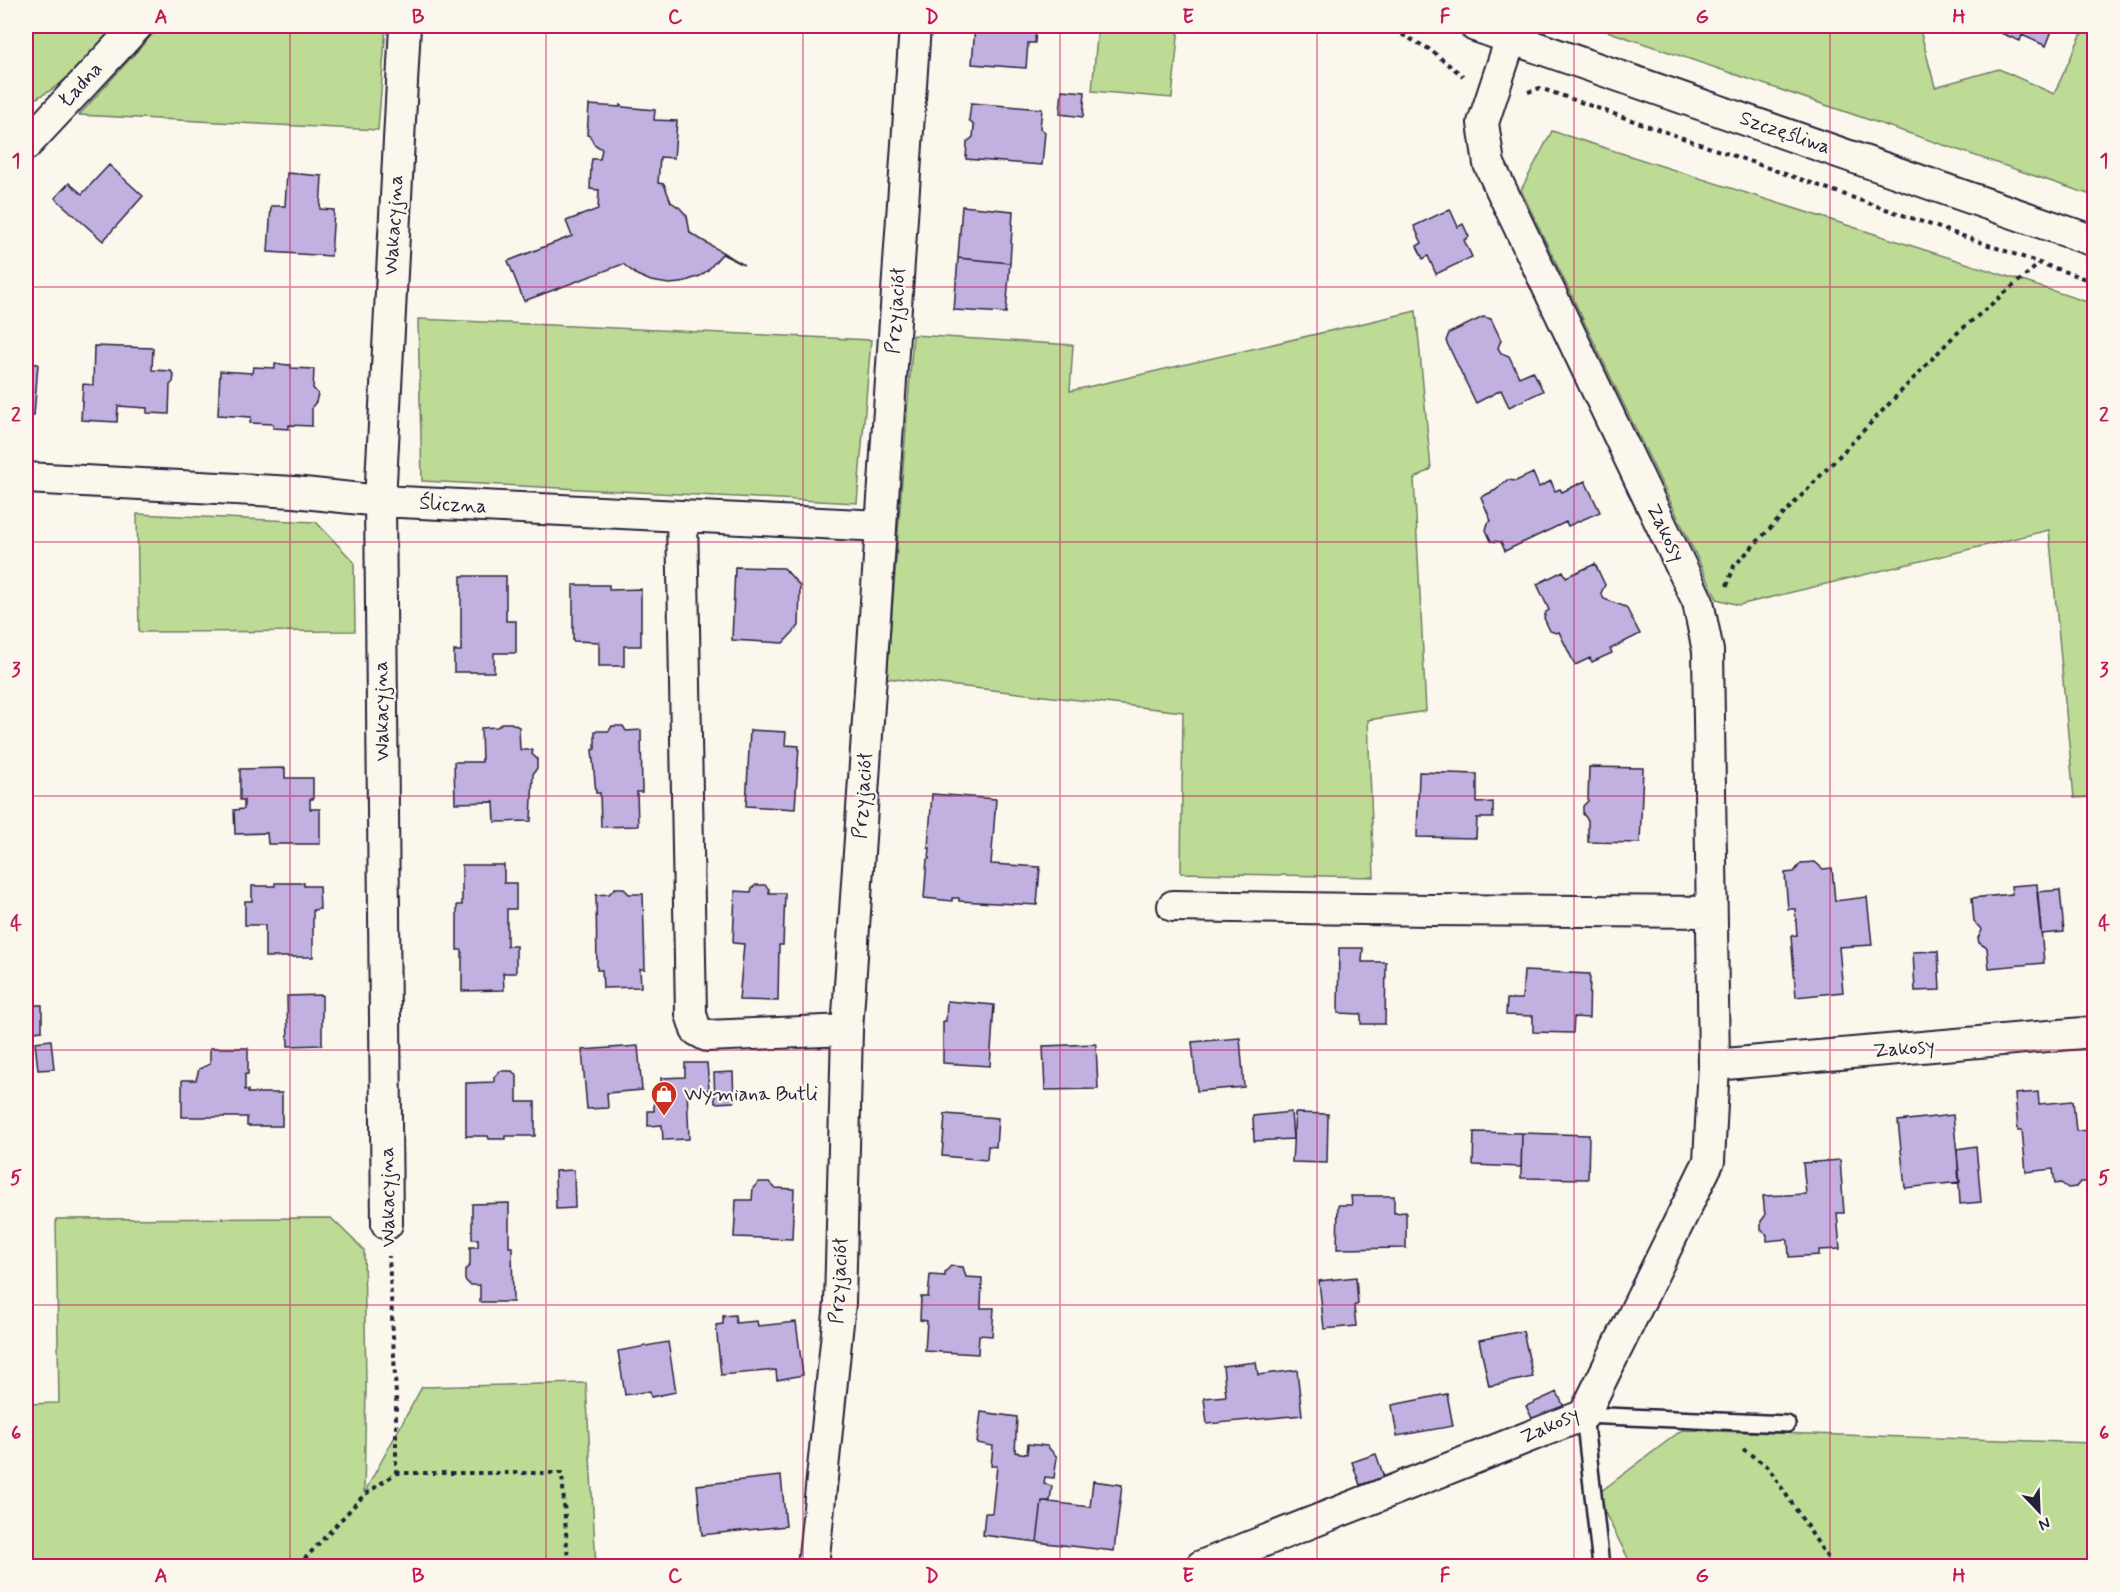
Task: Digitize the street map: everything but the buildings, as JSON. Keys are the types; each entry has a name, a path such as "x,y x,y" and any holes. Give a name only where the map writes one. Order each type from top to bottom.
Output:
{"street":[{"name":"Ładna","path":"26,145 137,26"},
{"name":"Wakacyjna","path":"387,1224 380,501 405,26"},
{"name":"Przyjaciół","path":"813,1566 840,1303 847,1030 915,26"},
{"name":"Szczęśliwa","path":"1475,26 2094,241"},
{"name":"Zakosy","path":"1201,1566 1584,1415 1709,1161 1714,1065 1708,651 1698,602 1489,164 1483,123 1511,38"},
{"name":"Śliczna","path":"26,478 294,492 380,501 881,526"},
{"path":"682,517 691,1014 696,1030 707,1036 847,1030"},
{"path":"1173,906 1711,912"},
{"name":"Zakosy","path":"1714,1065 2094,1032"}],"lane":[{"path":"1601,1566 1584,1415 1786,1424"}],"path":[{"path":"1386,26 1429,49 1468,80"},
{"path":"1521,94 1540,88 2094,282"},
{"path":"1727,587 1734,566 1954,335 2040,264"},
{"name":"Wakacyjna","path":"387,1224 396,1396 396,1473"},
{"path":"1740,1447 1768,1467 1833,1566"},
{"path":"298,1566 364,1495 396,1473 562,1473 568,1562 566,1566"}],"green space":[{"path":"26,26 116,26 87,60 65,80 53,89 26,102"},
{"path":"160,26 386,26 378,130 79,115"},
{"path":"1098,26 1179,26 1172,98 1092,91"},
{"path":"1592,26 1919,26 1935,87 1999,69 2054,94 2085,26 2094,26 2094,196"},
{"path":"1552,131 2094,304 2094,797 2074,798 2049,530 1739,605 1717,599 1521,190"},
{"path":"1416,311 1431,469 1414,479 1426,711 1368,720 1374,877 1181,873 1183,712 887,678 913,335 1073,345 1070,391"},
{"path":"418,319 871,340 857,503 422,481"},
{"path":"137,514 316,522 354,562 355,631 139,632"},
{"path":"331,1218 364,1250 366,1388 364,1493 422,1387 586,1383 596,1566 26,1566 26,1404 59,1403 56,1219"},
{"path":"1682,1430 2094,1443 2094,1566 1632,1566 1596,1495"}],"place":[{"name":"Wymiana Butli","path":"664,1117"}]}
